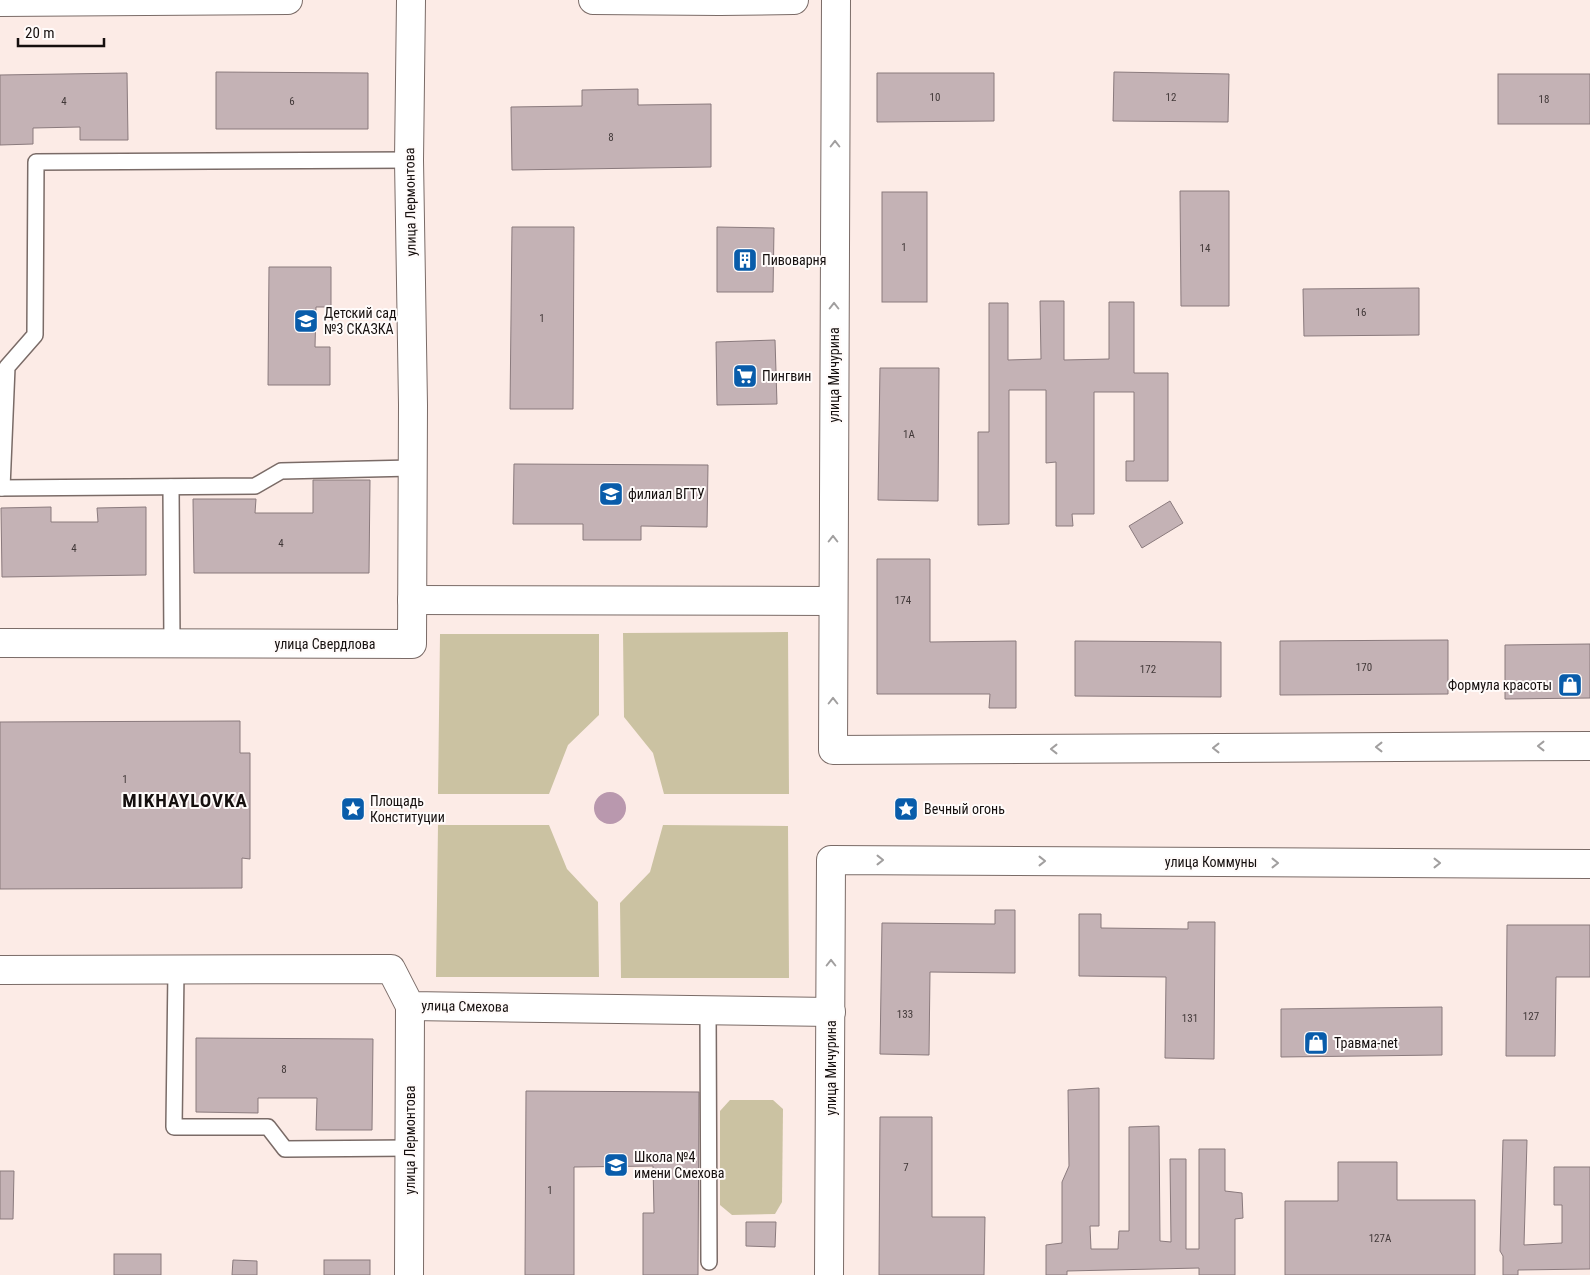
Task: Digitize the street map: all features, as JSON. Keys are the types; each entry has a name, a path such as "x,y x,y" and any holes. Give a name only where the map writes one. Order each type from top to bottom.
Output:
{"street":[{"path":"0,2 288,0"},
{"name":"улица Лермонтова","path":"411,0 409,160 413,405"},
{"path":"593,0 794,0"},
{"name":"улица Мичурина","path":"836,0 833,750 1590,746"},
{"name":"улица Свердлова","path":"0,643 412,644 413,405"},
{"path":"412,600 833,601"},
{"name":"улица Мичурина","path":"829,1275 831,860"},
{"name":"улица Коммуны","path":"831,860 1590,864"},
{"name":"улица Смехова","path":"0,970 391,969 410,1006 831,1012"},
{"name":"улица Лермонтова","path":"409,1275 410,1006"}],"lane":[{"path":"409,160 36,162 36,335 7,367 1,488 255,486 281,471 412,468"},
{"path":"171,487 172,643"},
{"path":"176,970 174,1127 268,1127 285,1148 410,1148"},
{"path":"708,1010 709,1262"}],"shaded area":[{"path":"788,632 789,794 664,794 653,753 624,717 623,633"},
{"path":"440,634 599,634 599,715 568,745 549,794 438,794"},
{"path":"610,792 621,797 626,808 621,819 610,824 599,819 594,808 599,797"},
{"path":"438,825 549,825 567,869 598,902 599,977 436,977"},
{"path":"663,825 788,826 789,978 621,978 620,903 650,872"},
{"path":"730,1100 773,1100 783,1109 782,1202 775,1214 732,1215 720,1205 720,1111"}],"building":[{"path":"216,72 368,73 368,129 216,129"},
{"path":"1114,72 1229,74 1228,122 1113,121"},
{"path":"127,73 128,140 80,140 80,127 33,128 33,144 0,145 0,75"},
{"path":"877,73 994,73 994,121 877,122"},
{"path":"1498,74 1590,74 1590,124 1498,124"},
{"path":"638,89 638,105 711,104 711,167 512,170 511,107 582,106 582,90"},
{"path":"1180,191 1229,191 1229,306 1181,306"},
{"path":"882,192 927,192 927,302 882,302"},
{"path":"512,227 574,227 573,409 510,409"},
{"name":"Пивоварня","path":"717,227 774,228 773,292 717,292"},
{"path":"269,267 331,267 331,307 316,307 315,347 330,347 330,385 268,385"},
{"path":"1419,288 1419,335 1304,336 1303,289"},
{"path":"1040,301 1064,301 1064,360 1109,359 1109,302 1134,302 1134,373 1168,373 1168,481 1126,481 1126,461 1134,461 1134,392 1094,392 1094,514 1072,514 1073,526 1056,526 1056,462 1046,463 1046,390 1009,390 1009,524 978,525 978,432 989,432 989,303 1008,303 1008,360 1041,359"},
{"path":"775,340 777,404 717,405 716,342"},
{"path":"880,368 939,368 938,501 878,500"},
{"name":"филиал ВГТУ","path":"514,464 708,465 707,527 641,526 641,540 583,540 583,524 513,524"},
{"path":"313,480 370,480 369,573 194,573 193,499 256,499 255,513 313,513"},
{"path":"1170,501 1183,523 1142,548 1129,526"},
{"path":"51,507 51,522 98,522 97,508 146,507 146,575 2,577 1,508"},
{"path":"877,559 930,559 930,642 1016,641 1016,708 989,708 990,694 877,694"},
{"path":"1448,640 1448,694 1280,695 1280,641"},
{"path":"1075,641 1221,642 1221,697 1075,696"},
{"path":"1590,644 1590,698 1505,699 1505,645"},
{"path":"240,721 240,753 250,753 250,859 242,858 242,888 0,889 0,722"},
{"path":"995,910 1015,910 1015,973 930,972 929,1055 880,1054 882,923 995,924"},
{"path":"1079,914 1101,914 1101,928 1188,929 1188,922 1215,922 1214,1059 1165,1058 1166,977 1079,976"},
{"path":"1507,925 1590,925 1590,977 1556,977 1555,1056 1506,1056"},
{"path":"1442,1007 1442,1055 1281,1057 1281,1009"},
{"path":"196,1038 373,1039 372,1130 316,1130 317,1098 258,1098 258,1113 196,1112"},
{"path":"1099,1088 1099,1226 1090,1226 1091,1249 1118,1249 1119,1231 1129,1231 1129,1127 1159,1126 1160,1241 1171,1242 1170,1159 1186,1159 1186,1249 1199,1249 1199,1149 1225,1149 1225,1191 1242,1193 1243,1218 1235,1219 1235,1275 1199,1275 1199,1268 1067,1271 1067,1275 1046,1275 1046,1245 1062,1243 1062,1182 1069,1166 1068,1090"},
{"path":"526,1091 699,1092 698,1275 643,1275 643,1213 654,1213 653,1166 574,1167 574,1275 525,1275"},
{"path":"880,1117 932,1117 932,1217 985,1217 984,1275 879,1275"},
{"path":"1503,1140 1527,1140 1524,1245 1562,1243 1562,1205 1554,1205 1554,1167 1590,1167 1590,1269 1518,1270 1518,1275 1503,1275 1503,1256 1500,1251"},
{"path":"1338,1162 1397,1162 1397,1200 1475,1200 1475,1275 1285,1275 1285,1201 1338,1201"},
{"path":"0,1171 14,1171 13,1219 0,1219"},
{"path":"746,1222 776,1222 775,1247 746,1246"},
{"path":"114,1254 161,1254 161,1275 114,1275"},
{"path":"233,1260 257,1261 257,1275 232,1275"},
{"path":"324,1260 370,1260 370,1275 324,1275"}],"place":[{"name":"Пивоварня","path":"745,260"},
{"name":"Детский сад №3 СКАЗКА","path":"306,321"},
{"name":"Пингвин","path":"745,376"},
{"name":"филиал ВГТУ","path":"611,494"},
{"name":"Формула красоты","path":"1570,685"},
{"name":"Площадь Конституции","path":"353,809"},
{"name":"Вечный огонь","path":"906,809"},
{"name":"Травма-net","path":"1316,1043"},
{"name":"Школа №4 имени Смехова","path":"616,1165"}],"district":[{"name":"MIKHAYLOVKA","path":"185,800"}]}
